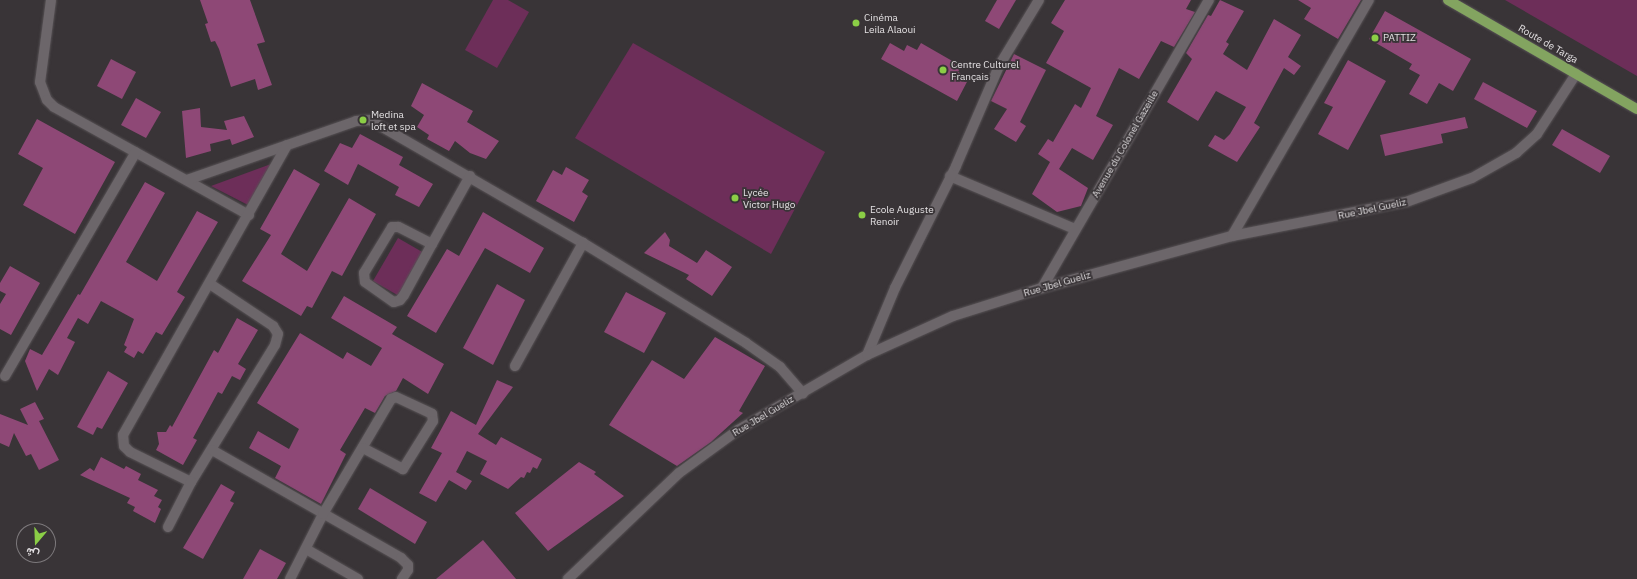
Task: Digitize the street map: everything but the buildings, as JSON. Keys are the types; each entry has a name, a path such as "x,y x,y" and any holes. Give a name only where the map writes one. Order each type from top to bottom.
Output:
{"main road":[{"name":"Route de Targa","path":"1448,0 1637,109"}],"street":[{"path":"51,0 40,82 42,91 54,107 249,215"},
{"path":"868,355 895,288 950,176 999,66 1040,0"},
{"name":"Avenue du Colonel Gazeille","path":"1042,288 1209,0"},
{"path":"1232,236 1369,0"},
{"name":"Rue Jbel Gueliz","path":"568,579 679,473 738,430 868,355 953,316 1042,288 1232,236 1406,202 1472,178 1516,153 1537,134 1576,74"},
{"path":"187,180 362,119 377,124 470,176 583,243 746,343 780,366 803,393"},
{"path":"191,482 130,452 124,446 122,435 210,284 287,145"},
{"path":"5,376 136,152"},
{"path":"432,244 398,227 392,227 364,272 365,282 394,302 397,302 404,295 470,176"},
{"path":"950,176 1075,229"},
{"path":"515,366 583,243"},
{"path":"168,527 191,482 275,345 278,334 274,326 210,284"},
{"path":"290,579 323,514 363,448 394,397 432,414 433,421 403,468 363,448"},
{"path":"212,450 405,560 408,570 402,579"},
{"path":"306,548 358,579"}],"shaded area":[{"path":"493,0 508,0 529,12 497,68 465,50"},
{"path":"1505,0 1637,0 1637,76"},
{"path":"633,43 825,152 771,254 575,138"},
{"path":"271,164 250,206 211,186"},
{"path":"398,238 424,253 399,296 373,281"}],"place":[{"name":"Cinéma Leila Alaoui","path":"856,23"},
{"name":"PATTIZ","path":"1375,38"},
{"name":"Centre Culturel Français","path":"943,70"},
{"name":"Medina loft et spa","path":"363,120"},
{"name":"Lycée Victor Hugo","path":"735,198"},
{"name":"Ecole Auguste Renoir","path":"862,215"}]}
